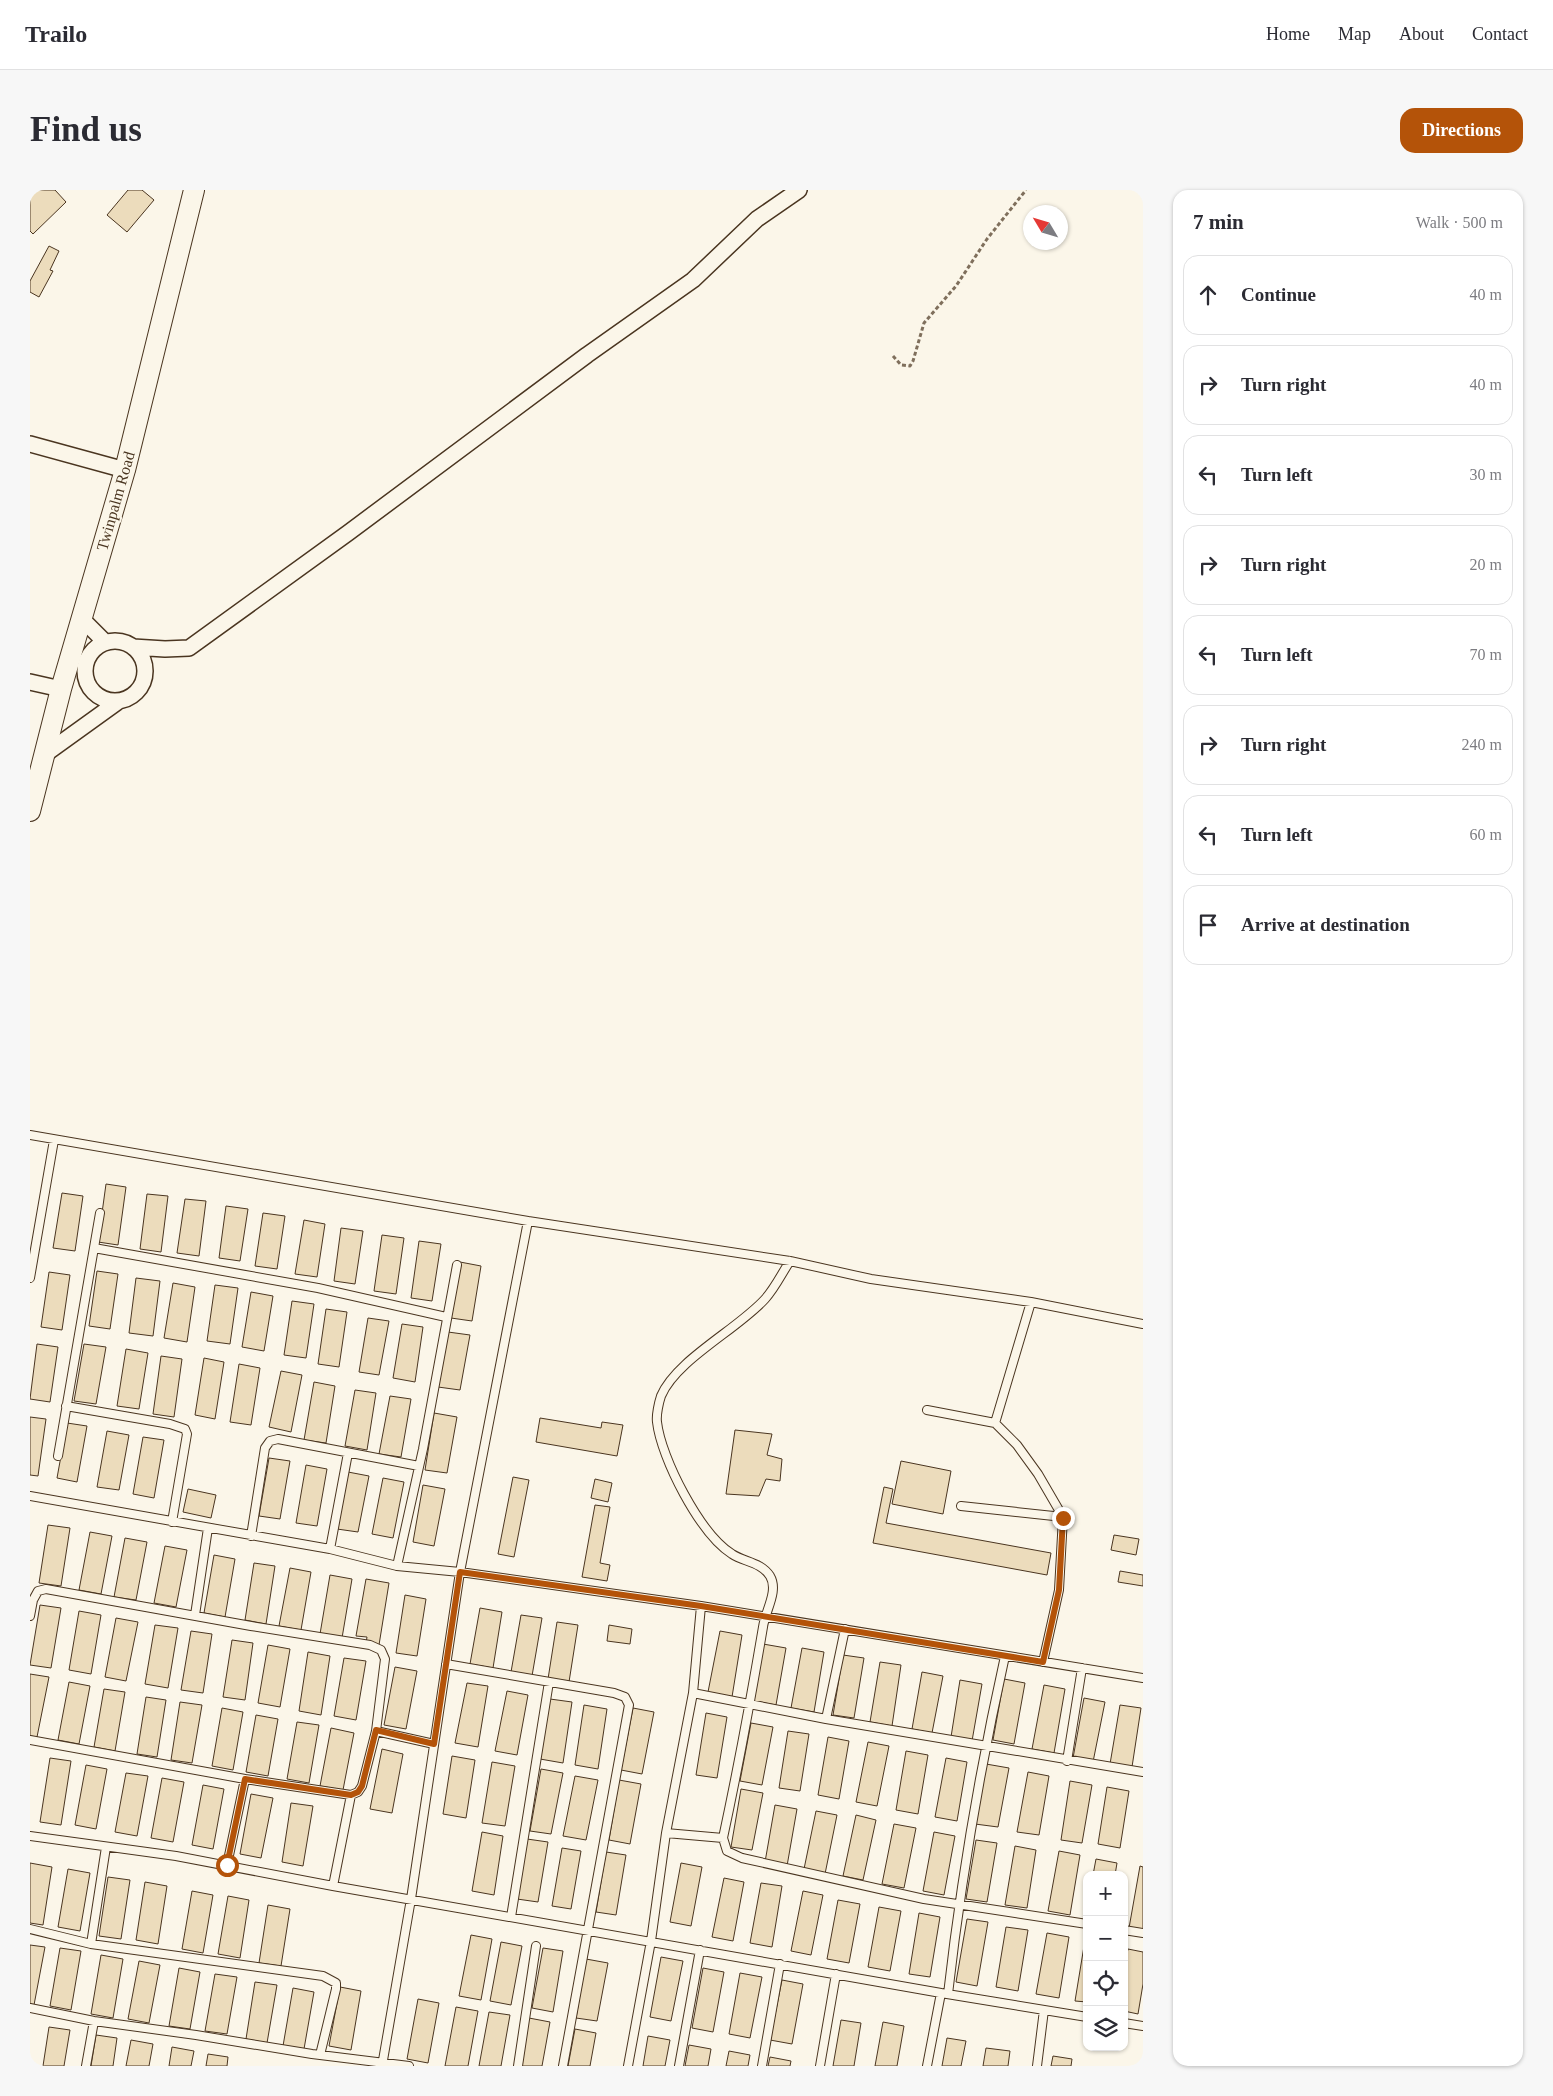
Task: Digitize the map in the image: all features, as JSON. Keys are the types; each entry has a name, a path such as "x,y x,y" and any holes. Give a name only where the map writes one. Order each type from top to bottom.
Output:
{"main road":[{"name":"Twinpalm Road","path":"30,811 61,689 125,470 194,190"}],"street":[{"path":"119,701 110,700 94,692 85,677 86,660 95,648 105,642 116,641 133,647 189,648 587,354 693,280 757,219 799,190"},
{"path":"30,444 125,470"},
{"path":"81,618 105,642"},
{"path":"44,755 119,701 135,694 144,679 145,670 139,653 133,647"},
{"path":"145,670 165,649"},
{"path":"30,682 61,689"}],"lane":[{"path":"30,1135 528,1221 790,1261 872,1278 1031,1302 1143,1324"},
{"path":"30,1278 54,1140"},
{"path":"58,1456 100,1213"},
{"path":"383,2064 411,1899 460,1572 528,1221"},
{"path":"94,1248 318,1288 446,1317"},
{"path":"790,1261 766,1298 727,1333 681,1368 661,1396 656,1420 665,1452 691,1507 704,1526 731,1554 761,1566 771,1577 774,1590 765,1616 750,1704 723,1838 727,1850 742,1858 924,1899 1083,1923"},
{"path":"397,1566 419,1466 457,1265"},
{"path":"995,1423 1031,1302"},
{"path":"66,1406 178,1425 185,1429 188,1434 172,1522"},
{"path":"927,1410 995,1423 1017,1445 1038,1474 1063,1518 1059,1590 1043,1662"},
{"path":"251,1536 265,1448 270,1441 278,1440 419,1466"},
{"path":"330,1549 348,1453"},
{"path":"30,1496 330,1549 397,1566 460,1572 701,1606 1143,1678"},
{"path":"960,1506 1063,1518"},
{"path":"195,1615 208,1528"},
{"path":"30,1616 33,1600 38,1591 46,1589 370,1645 380,1650 385,1659 376,1730 362,1786 358,1792 351,1795 245,1779 30,1740"},
{"path":"628,2066 651,1941 666,1833 694,1693 701,1606"},
{"path":"826,1719 845,1630"},
{"path":"928,2066 944,1994 985,1746 1005,1656"},
{"path":"446,1664 614,1693 625,1697 629,1704 563,2066"},
{"path":"1067,1761 1082,1668"},
{"path":"511,1917 550,1682"},
{"path":"694,1693 826,1719 1067,1761 1143,1772"},
{"path":"376,1730 434,1744"},
{"path":"227,1865 245,1779"},
{"path":"333,1886 351,1795"},
{"path":"666,1833 723,1838"},
{"path":"30,1836 176,1856 333,1886 944,1994 1083,2016"},
{"path":"91,1944 106,1847"},
{"path":"30,1929 91,1944 323,1976 336,1983 336,1989 320,2055"},
{"path":"1128,1931 1143,1933"},
{"path":"518,2066 536,1946"},
{"path":"680,2066 700,1950"},
{"path":"762,2066 780,1964"},
{"path":"820,2066 836,1974"},
{"path":"30,2008 94,2021 383,2064 409,2066"},
{"path":"1036,2066 1044,2010"},
{"path":"86,2066 94,2021"},
{"path":"1128,2024 1143,2026"}],"path":[{"path":"893,356 901,364 910,366 924,323 956,286 987,239 1026,190"}],"building":[{"path":"30,190 55,190 66,202 33,234 30,231"},
{"path":"128,190 142,190 154,200 127,232 107,215"},
{"path":"49,246 59,251 50,270 53,271 39,297 30,292 30,281"},
{"path":"106,1184 126,1187 118,1245 98,1242"},
{"path":"62,1193 83,1196 75,1251 53,1248"},
{"path":"147,1194 168,1196 161,1252 140,1249"},
{"path":"185,1199 206,1201 199,1256 177,1253"},
{"path":"226,1206 248,1209 240,1261 219,1258"},
{"path":"263,1213 285,1216 277,1269 255,1266"},
{"path":"304,1220 325,1224 317,1277 295,1274"},
{"path":"341,1228 363,1231 355,1284 334,1281"},
{"path":"382,1235 404,1238 396,1294 374,1291"},
{"path":"419,1241 441,1244 432,1301 411,1298"},
{"path":"460,1262 481,1266 472,1321 451,1318"},
{"path":"97,1271 118,1274 110,1329 89,1326"},
{"path":"49,1272 70,1275 62,1330 41,1327"},
{"path":"136,1278 160,1281 153,1336 129,1333"},
{"path":"173,1283 195,1287 187,1342 164,1338"},
{"path":"215,1285 238,1288 230,1344 207,1341"},
{"path":"251,1292 273,1296 264,1351 242,1347"},
{"path":"292,1301 314,1304 306,1358 284,1355"},
{"path":"326,1309 347,1312 339,1367 318,1364"},
{"path":"368,1318 389,1321 379,1375 359,1372"},
{"path":"402,1324 423,1327 415,1382 393,1378"},
{"path":"448,1332 470,1335 460,1390 438,1387"},
{"path":"37,1344 58,1347 50,1402 30,1399"},
{"path":"84,1344 106,1347 96,1404 74,1401"},
{"path":"126,1349 148,1353 139,1409 117,1406"},
{"path":"161,1356 182,1359 174,1417 153,1414"},
{"path":"204,1358 224,1362 215,1419 195,1415"},
{"path":"239,1364 260,1368 251,1425 230,1422"},
{"path":"281,1371 302,1375 291,1432 269,1427"},
{"path":"314,1382 335,1386 326,1443 304,1440"},
{"path":"355,1390 376,1393 367,1450 345,1446"},
{"path":"390,1396 411,1399 401,1457 379,1454"},
{"path":"434,1413 457,1417 447,1473 425,1470"},
{"path":"30,1417 46,1419 38,1476 30,1475"},
{"path":"540,1418 601,1428 602,1422 623,1425 617,1456 536,1442"},
{"path":"67,1423 87,1426 77,1482 57,1478"},
{"path":"735,1430 772,1434 767,1455 782,1459 780,1481 766,1479 759,1496 726,1494"},
{"path":"107,1431 129,1435 119,1490 97,1487"},
{"path":"143,1437 164,1440 154,1498 133,1494"},
{"path":"269,1458 290,1461 280,1519 259,1516"},
{"path":"901,1461 951,1471 943,1514 892,1504"},
{"path":"306,1465 327,1469 317,1526 296,1523"},
{"path":"348,1472 369,1476 358,1532 337,1529"},
{"path":"513,1477 529,1480 514,1557 498,1554"},
{"path":"383,1478 404,1482 393,1538 372,1534"},
{"path":"595,1479 612,1483 608,1502 591,1498"},
{"path":"423,1485 445,1489 434,1546 413,1542"},
{"path":"884,1487 893,1489 886,1523 1051,1553 1047,1575 873,1543"},
{"path":"188,1489 216,1495 211,1518 183,1512"},
{"path":"595,1505 610,1507 600,1563 610,1565 607,1581 582,1577"},
{"path":"48,1525 70,1528 61,1586 39,1583"},
{"path":"90,1532 112,1536 101,1594 79,1590"},
{"path":"1114,1535 1139,1539 1136,1555 1111,1550"},
{"path":"125,1538 147,1542 136,1600 114,1597"},
{"path":"165,1546 187,1550 176,1607 154,1603"},
{"path":"214,1555 235,1559 225,1617 204,1613"},
{"path":"254,1563 275,1566 266,1624 245,1620"},
{"path":"290,1568 311,1572 301,1630 279,1626"},
{"path":"1120,1571 1143,1575 1143,1586 1118,1582"},
{"path":"330,1575 352,1579 342,1638 320,1634"},
{"path":"366,1579 389,1583 379,1645 366,1643 367,1637 356,1636"},
{"path":"405,1595 426,1599 417,1656 396,1653"},
{"path":"40,1605 61,1608 51,1668 30,1665"},
{"path":"480,1608 502,1612 493,1668 470,1664"},
{"path":"79,1611 101,1615 91,1674 69,1670"},
{"path":"521,1615 542,1618 532,1676 511,1672"},
{"path":"116,1618 138,1622 126,1681 105,1677"},
{"path":"557,1622 578,1625 569,1682 548,1679"},
{"path":"155,1625 178,1628 168,1688 145,1684"},
{"path":"609,1625 632,1629 630,1644 607,1641"},
{"path":"191,1631 212,1634 203,1693 181,1690"},
{"path":"720,1631 742,1635 732,1697 708,1692"},
{"path":"232,1640 253,1643 245,1700 223,1697"},
{"path":"763,1644 786,1648 776,1705 754,1701"},
{"path":"268,1645 290,1649 280,1707 258,1703"},
{"path":"802,1648 824,1652 814,1712 791,1708"},
{"path":"308,1652 330,1656 321,1715 299,1711"},
{"path":"843,1655 864,1658 854,1718 833,1715"},
{"path":"344,1658 366,1661 356,1720 334,1716"},
{"path":"880,1662 901,1665 892,1726 870,1722"},
{"path":"395,1667 417,1671 406,1729 384,1725"},
{"path":"922,1672 943,1676 932,1733 912,1729"},
{"path":"30,1674 49,1677 37,1737 30,1736"},
{"path":"1004,1679 1025,1683 1014,1744 993,1740"},
{"path":"960,1680 982,1684 972,1741 951,1737"},
{"path":"69,1682 90,1686 79,1744 58,1740"},
{"path":"467,1683 488,1686 478,1747 455,1743"},
{"path":"1044,1685 1065,1689 1054,1753 1032,1749"},
{"path":"104,1689 125,1692 115,1751 94,1747"},
{"path":"507,1691 528,1695 517,1755 495,1751"},
{"path":"146,1697 166,1700 157,1757 137,1754"},
{"path":"1084,1698 1105,1702 1093,1762 1073,1758"},
{"path":"550,1699 572,1702 563,1763 540,1759"},
{"path":"180,1702 202,1705 192,1763 171,1760"},
{"path":"584,1705 607,1709 598,1769 575,1765"},
{"path":"1120,1705 1141,1708 1132,1767 1110,1764"},
{"path":"222,1708 243,1712 233,1770 212,1766"},
{"path":"633,1708 654,1712 642,1774 621,1770"},
{"path":"706,1713 727,1717 717,1778 696,1775"},
{"path":"256,1715 278,1719 268,1776 246,1772"},
{"path":"297,1722 319,1725 309,1783 287,1779"},
{"path":"751,1723 773,1727 762,1785 740,1781"},
{"path":"331,1728 354,1733 343,1790 320,1786"},
{"path":"788,1731 809,1734 800,1791 779,1788"},
{"path":"828,1737 849,1741 839,1799 818,1795"},
{"path":"868,1742 889,1746 877,1806 856,1802"},
{"path":"382,1749 403,1754 392,1813 370,1809"},
{"path":"906,1751 928,1755 918,1814 896,1810"},
{"path":"452,1756 475,1760 466,1818 443,1814"},
{"path":"50,1758 71,1761 61,1825 40,1822"},
{"path":"946,1758 967,1762 957,1821 935,1817"},
{"path":"492,1762 515,1766 505,1826 482,1823"},
{"path":"986,1764 1009,1768 998,1827 975,1824"},
{"path":"86,1765 107,1769 96,1829 75,1825"},
{"path":"541,1769 563,1773 551,1834 530,1831"},
{"path":"1028,1772 1049,1776 1039,1835 1017,1832"},
{"path":"126,1773 148,1776 137,1836 115,1832"},
{"path":"575,1776 598,1780 586,1840 563,1836"},
{"path":"162,1778 184,1782 173,1842 151,1838"},
{"path":"619,1780 641,1784 630,1844 609,1840"},
{"path":"1070,1781 1092,1785 1082,1843 1061,1840"},
{"path":"203,1785 224,1789 213,1849 192,1845"},
{"path":"1107,1787 1129,1791 1120,1848 1098,1844"},
{"path":"741,1789 763,1793 752,1850 731,1847"},
{"path":"251,1794 273,1798 261,1858 240,1854"},
{"path":"291,1803 313,1806 303,1866 282,1862"},
{"path":"775,1805 797,1809 787,1866 765,1862"},
{"path":"816,1811 837,1815 825,1874 804,1869"},
{"path":"856,1815 876,1820 863,1880 843,1876"},
{"path":"894,1824 916,1828 904,1888 882,1884"},
{"path":"482,1832 503,1836 494,1895 472,1891"},
{"path":"934,1832 955,1836 944,1895 923,1891"},
{"path":"527,1839 548,1842 538,1902 517,1899"},
{"path":"976,1840 997,1843 987,1902 966,1899"},
{"path":"1015,1846 1036,1850 1027,1908 1005,1905"},
{"path":"562,1848 581,1851 571,1909 552,1906"},
{"path":"1059,1851 1080,1855 1070,1915 1048,1911"},
{"path":"606,1852 626,1855 616,1915 596,1912"},
{"path":"1096,1859 1117,1863 1116,1871 1094,1871"},
{"path":"30,1863 52,1867 43,1925 30,1923"},
{"path":"681,1863 702,1867 691,1926 670,1922"},
{"path":"1140,1866 1143,1867 1143,1930 1129,1928"},
{"path":"68,1869 90,1873 80,1931 58,1927"},
{"path":"108,1877 130,1880 121,1939 99,1936"},
{"path":"724,1878 744,1882 733,1941 712,1937"},
{"path":"145,1882 167,1886 158,1944 136,1940"},
{"path":"761,1883 782,1886 772,1947 750,1943"},
{"path":"192,1891 213,1895 203,1953 182,1949"},
{"path":"803,1891 823,1895 811,1955 791,1951"},
{"path":"228,1896 249,1900 240,1958 218,1954"},
{"path":"838,1900 860,1904 849,1963 827,1959"},
{"path":"268,1905 290,1909 281,1966 259,1963"},
{"path":"879,1907 901,1911 890,1971 868,1967"},
{"path":"919,1913 940,1917 930,1977 909,1974"},
{"path":"967,1919 988,1922 977,1986 956,1982"},
{"path":"1006,1927 1028,1930 1018,1991 996,1987"},
{"path":"1047,1933 1069,1937 1059,1998 1036,1994"},
{"path":"471,1935 492,1939 481,2000 459,1996"},
{"path":"501,1942 522,1946 511,2005 490,2001"},
{"path":"30,1945 45,1947 34,2005 30,2004"},
{"path":"60,1948 81,1951 71,2010 50,2006"},
{"path":"543,1948 563,1951 553,2012 532,2008"},
{"path":"1128,1949 1143,1952 1143,1984 1138,2014 1128,2012"},
{"path":"1083,1952 1083,2002 1075,2001"},
{"path":"101,1955 123,1959 113,2018 91,2014"},
{"path":"661,1957 683,1961 671,2021 650,2017"},
{"path":"586,1959 608,1963 597,2021 576,2018"},
{"path":"139,1961 160,1965 149,2023 128,2019"},
{"path":"179,1968 200,1972 190,2029 169,2026"},
{"path":"703,1968 724,1972 713,2032 692,2028"},
{"path":"740,1973 762,1977 750,2038 729,2034"},
{"path":"215,1974 237,1977 227,2034 205,2031"},
{"path":"782,1980 803,1984 792,2044 770,2040"},
{"path":"255,1982 277,1985 267,2043 246,2039"},
{"path":"340,1987 361,1991 351,2050 329,2046"},
{"path":"293,1988 314,1992 304,2049 283,2046"},
{"path":"418,1999 439,2003 428,2063 407,2059"},
{"path":"456,2007 478,2011 468,2066 445,2066"},
{"path":"489,2012 510,2015 501,2066 479,2066"},
{"path":"529,2018 550,2022 542,2066 520,2066"},
{"path":"841,2020 861,2023 854,2066 833,2066"},
{"path":"883,2022 904,2026 897,2066 875,2066"},
{"path":"49,2027 70,2030 64,2066 43,2066"},
{"path":"575,2029 596,2033 590,2066 568,2066"},
{"path":"96,2035 117,2038 113,2066 91,2066"},
{"path":"648,2036 670,2040 665,2066 643,2066"},
{"path":"947,2038 966,2041 961,2066 942,2066"},
{"path":"131,2040 153,2044 149,2066 126,2066"},
{"path":"689,2045 711,2049 708,2066 685,2066"},
{"path":"172,2047 194,2051 191,2066 169,2066"},
{"path":"986,2048 1010,2051 1008,2066 983,2066"},
{"path":"729,2051 750,2055 748,2066 726,2066"},
{"path":"208,2054 228,2057 227,2066 206,2066"},
{"path":"1053,2056 1072,2059 1071,2066 1051,2066"},
{"path":"770,2057 791,2061 790,2066 768,2066"}],"route":[{"path":"227,1865 245,1779 351,1795 358,1792 362,1786 376,1730 434,1744 460,1572 701,1606 1043,1662 1059,1590 1063,1518"}]}
